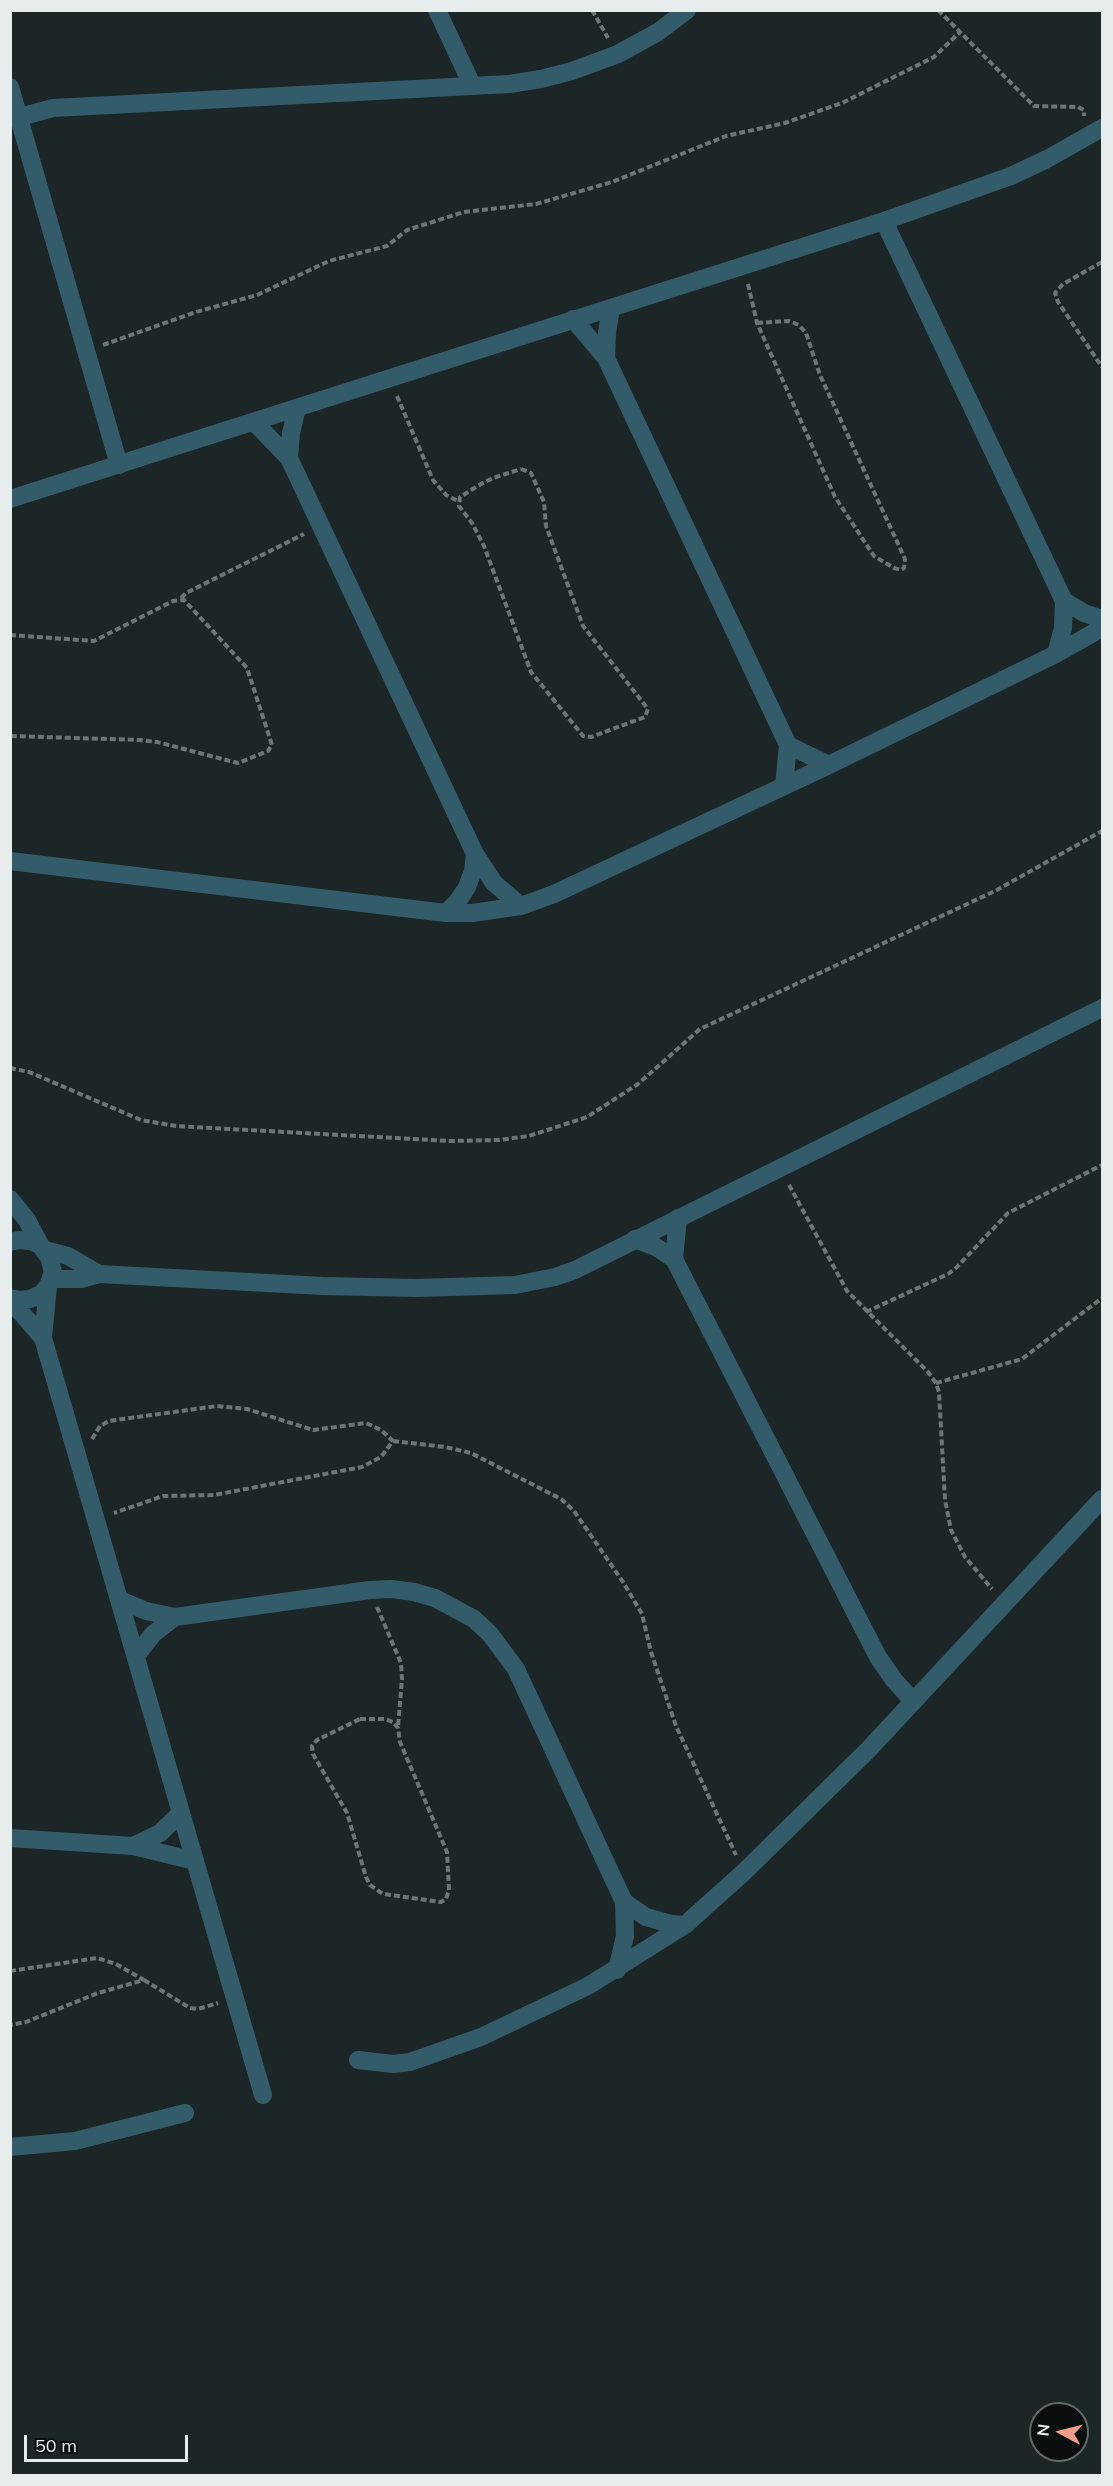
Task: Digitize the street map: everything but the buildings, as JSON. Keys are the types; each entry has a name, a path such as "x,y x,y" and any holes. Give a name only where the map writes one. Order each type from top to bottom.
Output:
{"street":[{"path":"437,10 472,85"},
{"path":"20,117 53,108 509,84 542,79 618,54 658,32 687,10"},
{"path":"10,87 119,465"},
{"path":"10,499 884,221 1011,176 1102,128"},
{"path":"884,221 1064,602 1063,628 1056,654"},
{"path":"606,358 611,308"},
{"path":"573,319 606,358 788,745 784,786"},
{"path":"289,458 291,433 297,408"},
{"path":"254,422 289,458 475,854 494,883 520,906"},
{"path":"1064,602 1084,614 1102,619"},
{"path":"10,861 446,913 472,913 520,906 554,894 829,765 1056,654 1102,628"},
{"path":"788,745 829,765"},
{"path":"446,913 458,902 467,887 473,871 475,854"},
{"path":"10,1299 30,1299 41,1294 50,1282 99,1274 323,1286 417,1288 515,1285 555,1277 575,1270 1102,1008"},
{"path":"10,1199 27,1220 52,1264 43,1338 262,2094"},
{"path":"674,1259 678,1218"},
{"path":"635,1239 656,1247 674,1259 878,1657 894,1680 914,1701"},
{"path":"10,1242 30,1241 68,1256 99,1274"},
{"path":"10,1299 43,1338"},
{"path":"358,2060 393,2064 427,2057 518,2021 617,1970 684,1925 744,1872 868,1750 1102,1499"},
{"path":"120,1600 146,1611 175,1617 370,1590 392,1589 414,1592 445,1602 474,1619 504,1650 516,1669 624,1902 625,1936 617,1970"},
{"path":"136,1656 153,1634 175,1617"},
{"path":"133,1846 160,1833 181,1813"},
{"path":"10,1838 133,1846 195,1861"},
{"path":"624,1902 646,1917 684,1925"},
{"path":"10,2147 86,2139 185,2113"}],"path":[{"path":"592,10 618,54"},
{"path":"938,10 1034,106 1082,108 1085,113 1080,140"},
{"path":"86,351 196,312 257,295 329,261 387,246 407,230 464,212 536,204 612,182 726,136 785,123 842,102 933,57 960,32"},
{"path":"1102,262 1063,284 1055,293 1058,302 1102,367"},
{"path":"745,265 757,322 835,497 869,551 879,560 901,570 904,568 905,559 820,375 806,333 799,324 789,321 757,322"},
{"path":"390,378 433,480 446,495 458,501"},
{"path":"521,469 531,473 544,502 546,526 578,616 646,707 647,715 591,737 583,736 527,665 484,546 472,523 459,507 458,501 493,478 521,469"},
{"path":"10,635 94,641 321,526"},
{"path":"10,736 149,741 238,764 268,751 272,742 248,668 188,603 180,599"},
{"path":"10,1068 29,1072 141,1120 176,1126 457,1142 529,1136 587,1117 638,1084 700,1029 995,891 1102,831"},
{"path":"866,1312 948,1274 1008,1214 1102,1164"},
{"path":"779,1167 847,1291 928,1372 936,1383 939,1392 945,1500 951,1530 965,1557 1004,1604"},
{"path":"936,1383 1022,1359 1102,1298"},
{"path":"75,1447 92,1438 105,1423 218,1406 247,1409 314,1430 366,1423 381,1430 393,1442 445,1447 471,1453 561,1499 574,1511 642,1614 651,1652 676,1726 744,1872"},
{"path":"96,1519 163,1496 214,1496 362,1467 381,1457 393,1442"},
{"path":"370,1590 401,1663 398,1728 400,1742 447,1852 449,1890 446,1899 441,1902 383,1894 370,1885 347,1813 313,1754 312,1746 317,1740 360,1719 385,1719 393,1722 398,1728"},
{"path":"10,1971 97,1959 116,1964 194,2009 235,1999"},
{"path":"10,2025 26,2022 98,1993 144,1980"}]}
